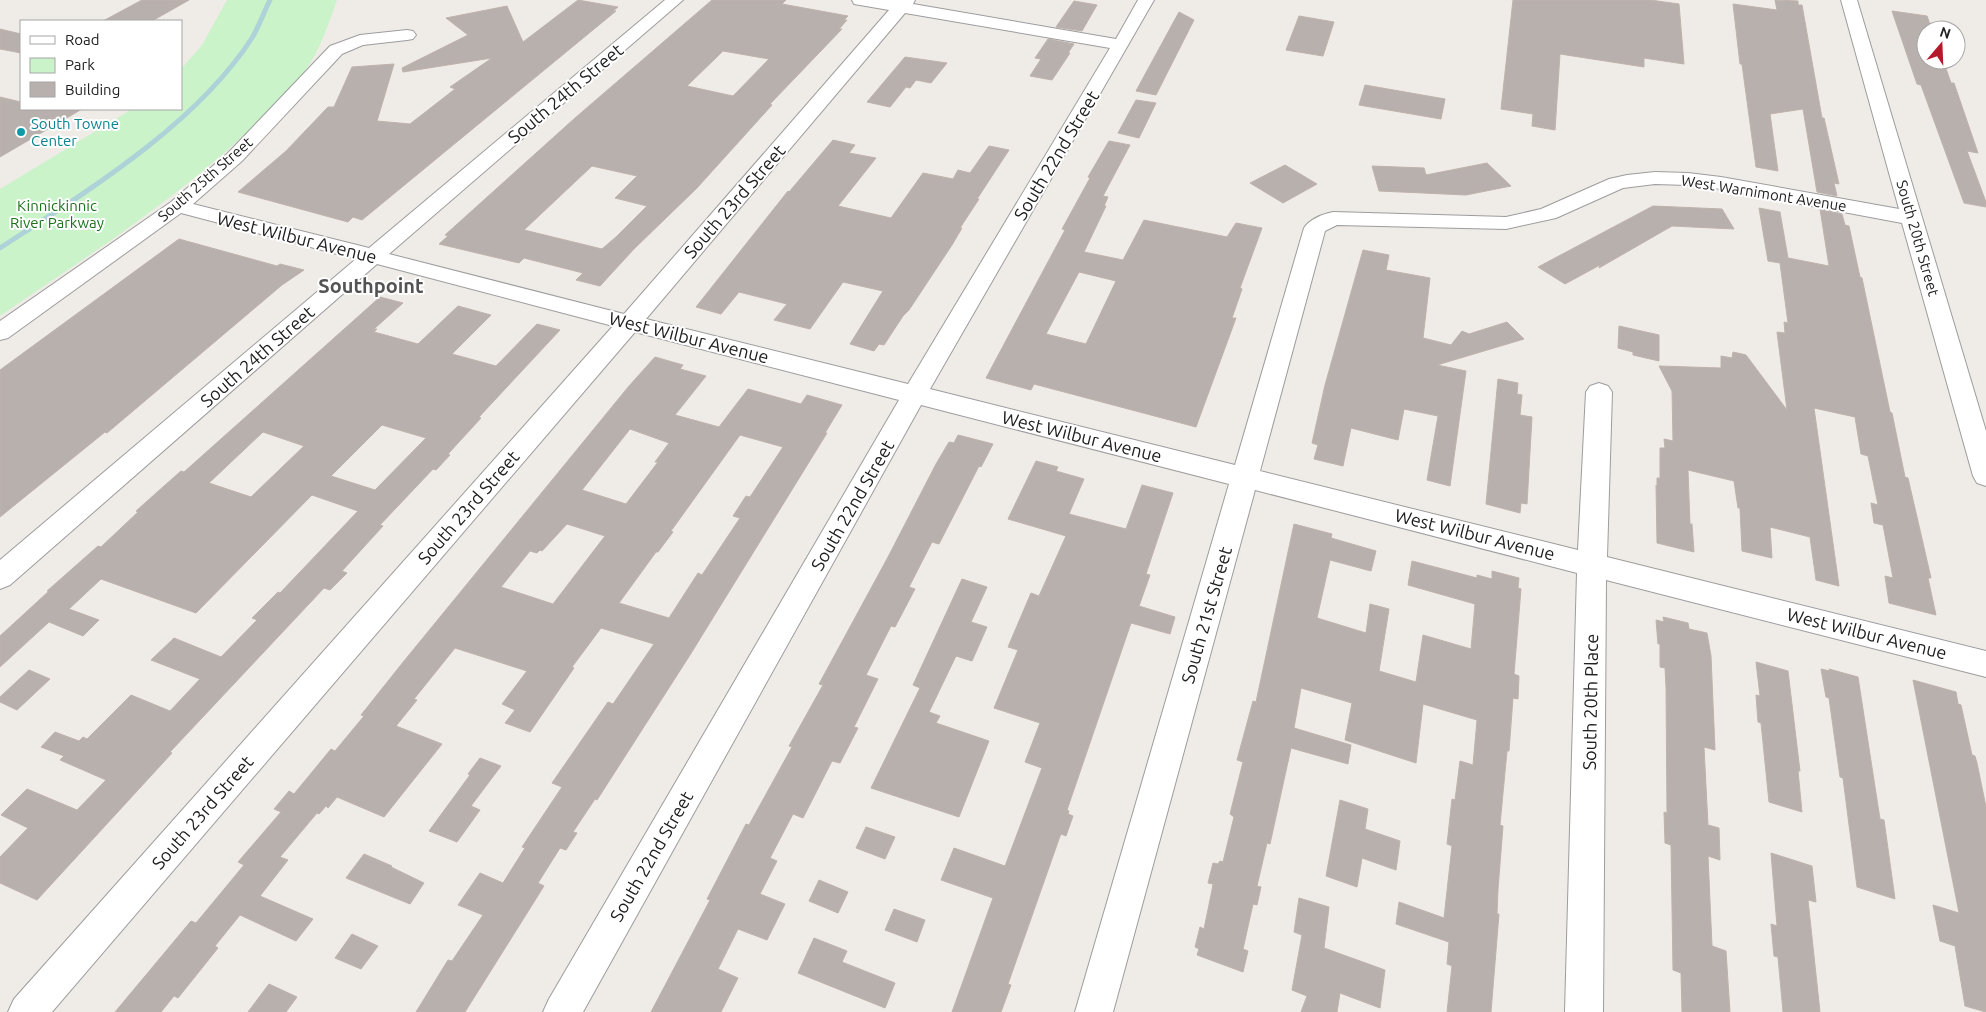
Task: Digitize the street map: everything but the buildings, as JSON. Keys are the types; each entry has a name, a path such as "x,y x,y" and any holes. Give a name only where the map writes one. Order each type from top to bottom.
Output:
{"street":[{"name":"South 24th Street","path":"0,578 373,256 675,0"},
{"path":"860,0 904,4 1121,45"},
{"name":"South 22nd Street","path":"562,1012 915,394 1146,0"},
{"name":"South 20th Street","path":"1849,0 1986,476"},
{"name":"South 23rd Street","path":"27,1012 630,322 904,4"},
{"name":"South 25th Street","path":"0,332 178,206 235,157 336,50 360,40 406,35"},
{"name":"West Warnimont Avenue","path":"1324,222 1333,218 1350,218 1506,223 1531,219 1553,211 1588,193 1613,184 1638,179 1668,178 1740,187 1912,218"},
{"name":"West Wilbur Avenue","path":"178,206 1986,664"},
{"name":"South 21st Street","path":"1094,1012 1312,236 1316,228 1324,222"},
{"name":"South 20th Place","path":"1584,1012 1592,564 1599,392"}],"green space":[{"name":"Kinnickinnic River Parkway","path":"227,0 337,0 310,64 298,81 268,113 216,160 156,208 0,316 0,189 130,110 182,110 182,68 202,45"}],"waterway":[{"path":"0,248 68,204 137,155 201,100 228,70 252,38 270,0"}],"place":[{"name":"South Towne Center","path":"21,132"}],"district":[{"name":"Southpoint","path":"371,285"}]}
